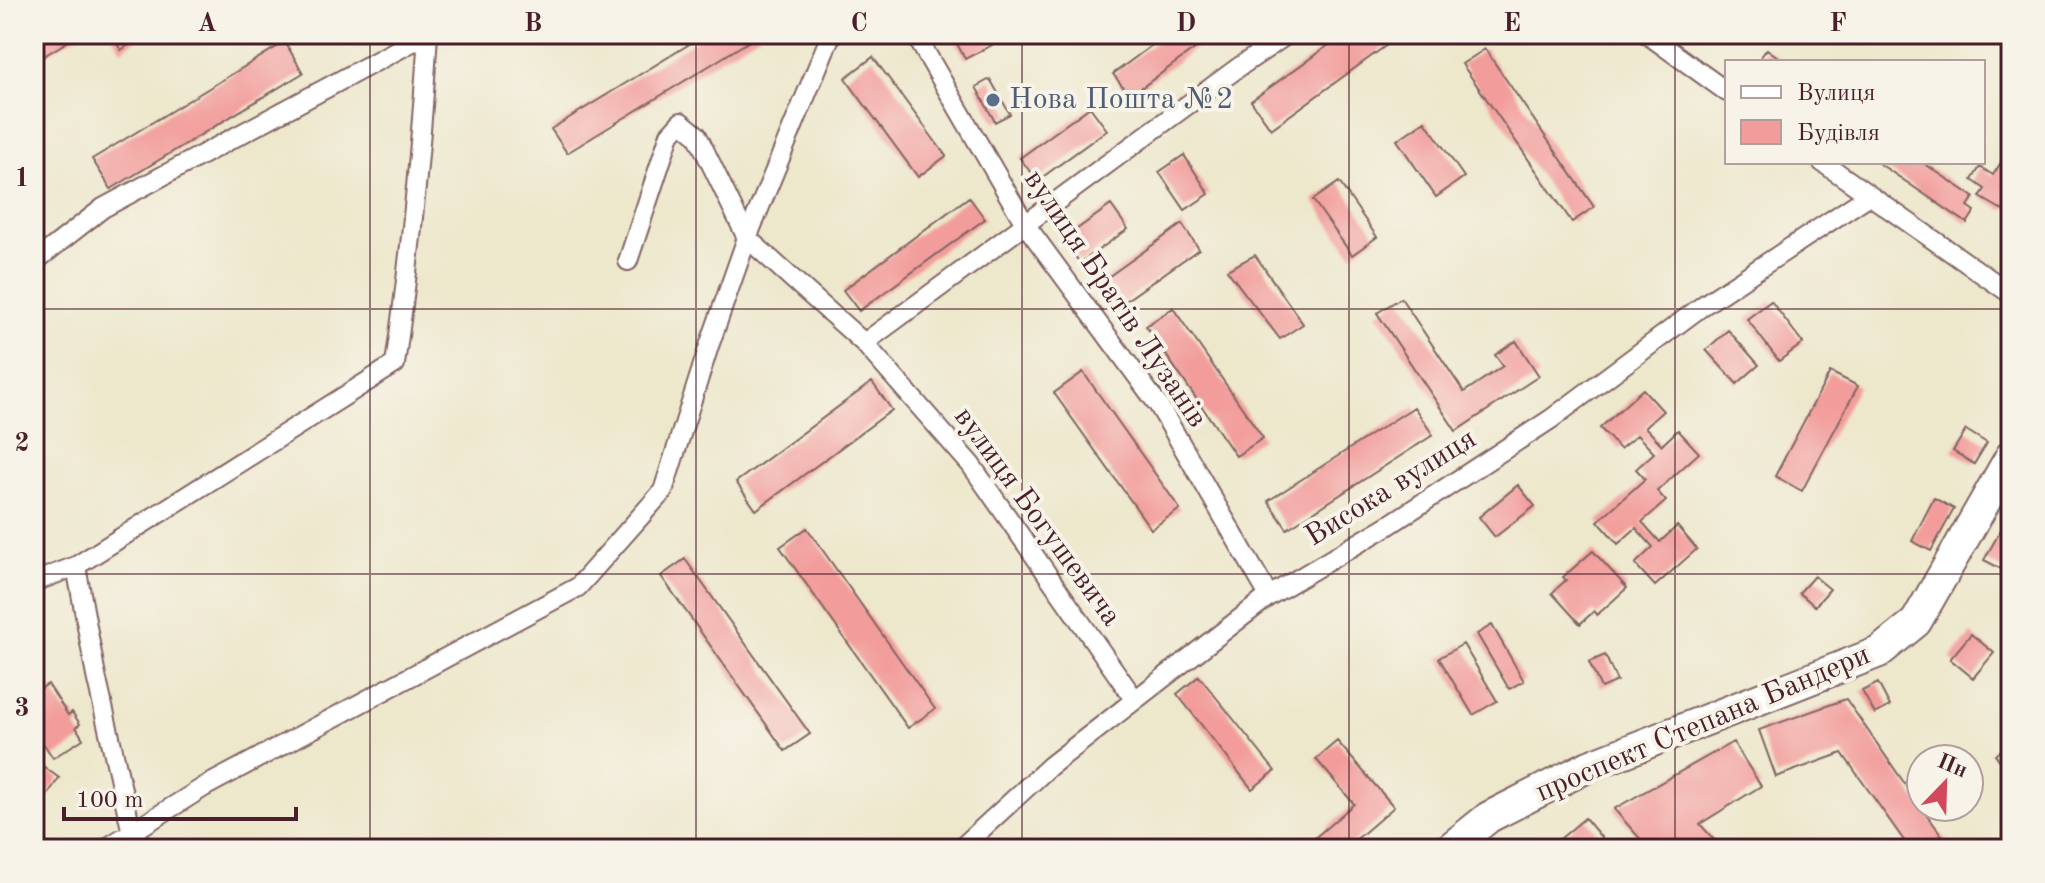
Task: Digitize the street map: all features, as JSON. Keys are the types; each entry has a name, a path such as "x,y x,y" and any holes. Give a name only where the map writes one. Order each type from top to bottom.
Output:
{"main road":[{"name":"проспект Степана Бандери","path":"1449,849 1489,817 1589,766 1879,652 1916,622 2011,456"}],"street":[{"path":"34,262 103,208 427,34"},
{"path":"34,582 76,566 395,364 408,278 421,146 427,34"},
{"path":"105,849 204,787 578,587 663,491 747,238 830,37 834,34"},
{"name":"вулиця Братів Лузанів","path":"915,34 1025,224 1159,406 1269,596"},
{"path":"864,343 1288,34"},
{"path":"1647,34 1725,91"},
{"name":"вулиця Богушевича","path":"628,261 670,134 681,122 697,135 747,238 864,343 971,465 1135,700"},
{"path":"1825,164 2011,294"},
{"name":"Висока вулиця","path":"960,849 1050,766 1269,596 1389,525 1551,419 1705,304 1868,196"},
{"path":"76,566 96,676 132,833 143,849"}],"building":[{"path":"34,34 80,34 34,62"},
{"path":"111,34 145,34 121,50"},
{"path":"706,34 761,34 567,153 551,129"},
{"path":"952,34 987,34 992,45 965,59"},
{"path":"1167,34 1215,34 1130,96 1113,74"},
{"path":"1344,34 1402,34 1271,129 1251,101"},
{"path":"285,42 303,73 111,189 92,159"},
{"path":"1485,49 1594,207 1572,222 1462,64"},
{"path":"1767,49 1782,60 1759,60"},
{"path":"873,57 946,156 918,177 845,78"},
{"name":"Нова Пошта №2","path":"990,79 1010,114 995,122 976,87"},
{"path":"1090,107 1107,130 1037,181 1020,158"},
{"path":"1425,121 1464,177 1436,197 1397,140"},
{"path":"2011,147 2011,199 2004,211 1980,197 1985,189 1972,180 1980,167 1993,175"},
{"path":"1184,155 1209,194 1185,210 1159,172"},
{"path":"1880,164 1925,164 1974,197 1968,206 1975,211 1967,223"},
{"path":"1339,182 1377,237 1352,255 1313,200"},
{"path":"969,197 985,219 859,311 843,290"},
{"path":"1111,205 1128,229 1080,263 1063,239"},
{"path":"1182,224 1199,249 1118,306 1101,282"},
{"path":"1255,255 1303,324 1280,339 1227,270"},
{"path":"1401,298 1464,392 1503,366 1495,355 1516,341 1539,376 1456,431 1377,313"},
{"path":"1771,301 1803,343 1779,361 1747,319"},
{"path":"1173,308 1263,438 1236,456 1146,326"},
{"path":"1728,330 1759,365 1737,384 1706,350"},
{"path":"1083,372 1180,509 1151,529 1054,393"},
{"path":"1830,372 1858,386 1802,491 1775,476"},
{"path":"872,382 892,410 756,510 736,482"},
{"path":"1643,389 1663,411 1645,427 1662,445 1678,430 1699,453 1657,491 1666,501 1642,522 1660,542 1677,526 1697,549 1655,586 1635,564 1653,547 1636,528 1618,544 1598,521 1645,479 1636,469 1654,453 1637,435 1620,449 1600,428"},
{"path":"1414,407 1433,435 1287,529 1268,501"},
{"path":"1966,430 1987,443 1974,464 1953,451"},
{"path":"1518,485 1535,506 1495,537 1479,517"},
{"path":"1934,498 1954,509 1931,551 1912,541"},
{"path":"2007,519 2011,521 2011,574 1984,560"},
{"path":"807,528 935,709 908,728 780,547"},
{"path":"1593,551 1627,588 1597,615 1594,611 1580,624 1552,593 1566,580 1563,577"},
{"path":"685,559 810,734 785,751 661,576"},
{"path":"1814,576 1830,589 1815,606 1799,593"},
{"path":"1492,625 1524,681 1509,689 1477,634"},
{"path":"1971,634 1994,653 1973,678 1950,659"},
{"path":"1463,644 1497,701 1473,715 1439,658"},
{"path":"1605,655 1617,681 1601,688 1589,662"},
{"path":"1199,676 1275,771 1252,789 1177,694"},
{"path":"1878,683 1890,706 1875,714 1862,691"},
{"path":"48,684 68,715 72,712 80,724 76,727 83,739 53,758 34,729 34,693"},
{"path":"1846,699 1905,784 1905,823 1933,823 1952,849 1910,849 1842,753 1776,777 1759,730"},
{"path":"1337,741 1394,807 1345,849 1302,849 1354,804 1316,759"},
{"path":"1733,742 1761,786 1700,824 1722,849 1649,849 1614,809"},
{"path":"2011,742 2011,773 1995,755"},
{"path":"36,761 59,778 34,814 34,764"},
{"path":"1585,818 1611,849 1548,849"}],"place":[{"name":"Нова Пошта №2","path":"993,100"}]}
